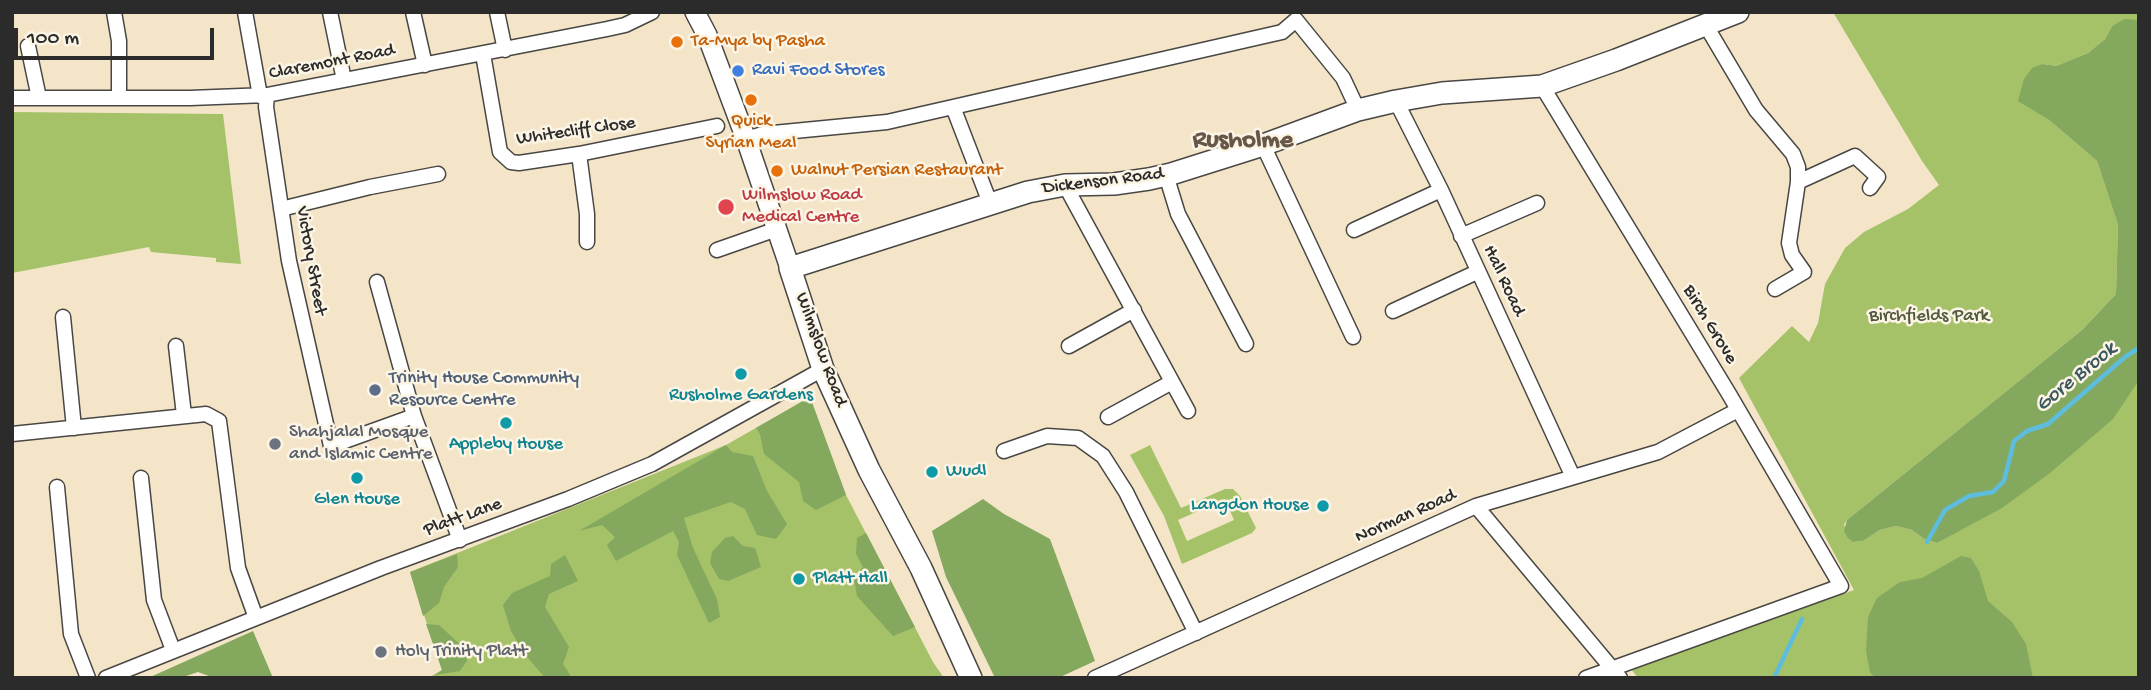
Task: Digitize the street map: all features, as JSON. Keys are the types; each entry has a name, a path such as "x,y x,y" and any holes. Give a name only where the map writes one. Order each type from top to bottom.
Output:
{"highway":[{"name":"Dickenson Road","path":"790,268 1028,192 1065,185 1114,184 1166,175 1263,145 1358,110 1395,101 1442,93 1542,86 1616,61 1738,12"},
{"name":"Wilmslow Road","path":"790,268 823,369 869,470 921,568 971,678"}],"main road":[{"name":"Wilmslow Road","path":"695,12 711,44 790,268"}],"street":[{"path":"114,12 119,41 119,98"},
{"name":"Victory Street","path":"245,12 266,107 296,299 331,446 414,416"},
{"path":"330,12 344,80"},
{"path":"413,12 425,65"},
{"path":"496,12 505,50"},
{"name":"Claremont Road","path":"12,98 263,95 616,27 652,12"},
{"path":"746,139 763,134 887,122 1282,32 1297,16 1343,78 1358,110"},
{"path":"1705,24 1756,110 1793,154 1798,167 1789,243 1792,255 1804,272 1775,289"},
{"path":"29,46 39,98"},
{"name":"Whitecliff Close","path":"483,54 500,152 504,158 519,163 579,154 717,126"},
{"name":"Birch Grove","path":"1542,86 1841,586 1617,673"},
{"name":"Hall Road","path":"1395,101 1441,190 1573,477"},
{"path":"953,107 990,203"},
{"path":"1263,145 1353,337"},
{"path":"579,154 587,214 587,242"},
{"path":"1798,182 1855,156 1878,177 1870,188"},
{"path":"281,209 369,187 438,174"},
{"path":"1166,175 1178,214 1247,344"},
{"path":"1065,185 1188,411"},
{"path":"1354,230 1441,190"},
{"path":"1461,236 1536,203"},
{"path":"717,250 777,229"},
{"path":"1393,311 1477,272"},
{"path":"377,282 414,416 460,540"},
{"path":"1069,346 1134,310"},
{"path":"63,317 74,428"},
{"path":"176,346 184,415"},
{"name":"Platt Lane","path":"106,678 652,464 823,369"},
{"path":"1108,417 1172,382"},
{"name":"Norman Road","path":"1095,678 1476,506 1658,452 1738,410"},
{"path":"12,434 184,415 206,414 219,421 238,568 256,618"},
{"path":"1004,451 1047,436 1078,438 1103,456 1126,492 1196,633"},
{"path":"141,478 154,600 173,650"},
{"path":"57,487 71,634 88,678"},
{"path":"1476,506 1617,673"},
{"path":"1586,678 1617,673"}],"green space":[{"name":"Birchfields Park","path":"1833,12 2139,12 2139,20 2112,26 2105,39 2088,53 2056,66 2043,64 2019,100 2049,120 2097,161 2118,225 2116,294 2082,330 1844,525 1853,542 1863,541 1880,530 1896,526 1912,530 1924,539 1937,543 1956,532 2139,380 2139,678 1638,678 1631,669 1854,590 1739,378 1792,326 1809,342 1818,323 1825,284 1845,248 1864,232 1908,209 1939,185"},
{"path":"2125,19 2139,20 2139,380 2113,419 2050,473 2002,508 1937,543 1924,539 1912,530 1896,526 1880,530 1863,541 1853,542 1844,531 1847,520 2082,330 2116,294 2118,225 2097,161 2049,120 2018,101 2024,79 2032,68 2043,64 2056,66 2088,53 2105,39 2112,26"},
{"path":"12,112 223,114 241,264 216,262 216,258 151,252 149,247 12,273"},
{"path":"810,397 846,495 933,662 944,678 428,678 442,670 410,572 726,445"},
{"path":"810,397 846,495 816,510 803,501 799,482 764,454 756,428"},
{"path":"726,445 732,452 753,456 767,491 787,524 776,539 757,535 745,509 731,502 684,518 693,548 717,599 720,617 709,623 677,555 679,542 673,531 616,561 607,545 615,537 602,525 579,531"},
{"path":"1150,445 1181,508 1225,489 1233,489 1240,496 1256,528 1252,533 1182,564 1164,516 1130,455","holes":["1225,499 1234,520 1187,541 1178,520"]},
{"path":"983,499 1004,514 1050,539 1095,661 1058,678 995,678 946,577 932,531"},
{"path":"866,533 915,627 893,636 857,596 854,578 863,567 856,554 857,538"},
{"path":"733,536 743,546 755,548 761,567 728,581 719,579 710,563 712,552 725,538"},
{"path":"457,554 458,567 444,587 439,603 423,616 410,572"},
{"path":"565,555 578,581 549,594 545,607 569,647 563,664 572,678 545,678 524,653 511,631 503,605 512,593 550,576 551,564"},
{"path":"1961,556 1971,558 1979,571 1988,601 2012,622 2026,644 2033,678 1875,678 1870,672 1866,651 1868,617 1877,598 1900,582 1922,578"},
{"path":"426,624 439,625 464,648 467,661 460,671 435,675 442,670"},
{"path":"253,631 273,678 214,678 198,672 180,678 148,678"}],"waterway":[{"name":"Gore Brook","path":"1927,542 1945,510 1969,496 1993,492 2004,481 2014,441 2027,431 2048,424 2139,348"},
{"name":"Gore Brook","path":"1774,678 1802,619"}],"place":[{"name":"Ta-Mya by Pasha","path":"677,42"},
{"name":"Ravi Food Stores","path":"738,71"},
{"name":"Quick Syrian Meal","path":"751,100"},
{"name":"Walnut Persian Restaurant","path":"777,171"},
{"name":"Wilmslow Road Medical Centre","path":"726,207"},
{"name":"Rusholme Gardens","path":"741,374"},
{"name":"Trinity House Community Resource Centre","path":"375,390"},
{"name":"Appleby House","path":"506,423"},
{"name":"Shahjalal Mosque and Islamic Centre","path":"275,444"},
{"name":"Wudl","path":"932,472"},
{"name":"Glen House","path":"357,478"},
{"name":"Langdon House","path":"1323,506"},
{"name":"Platt Hall","path":"799,579"},
{"name":"Holy Trinity Platt","path":"381,652"}],"district":[{"name":"Rusholme","path":"1243,142"}]}
